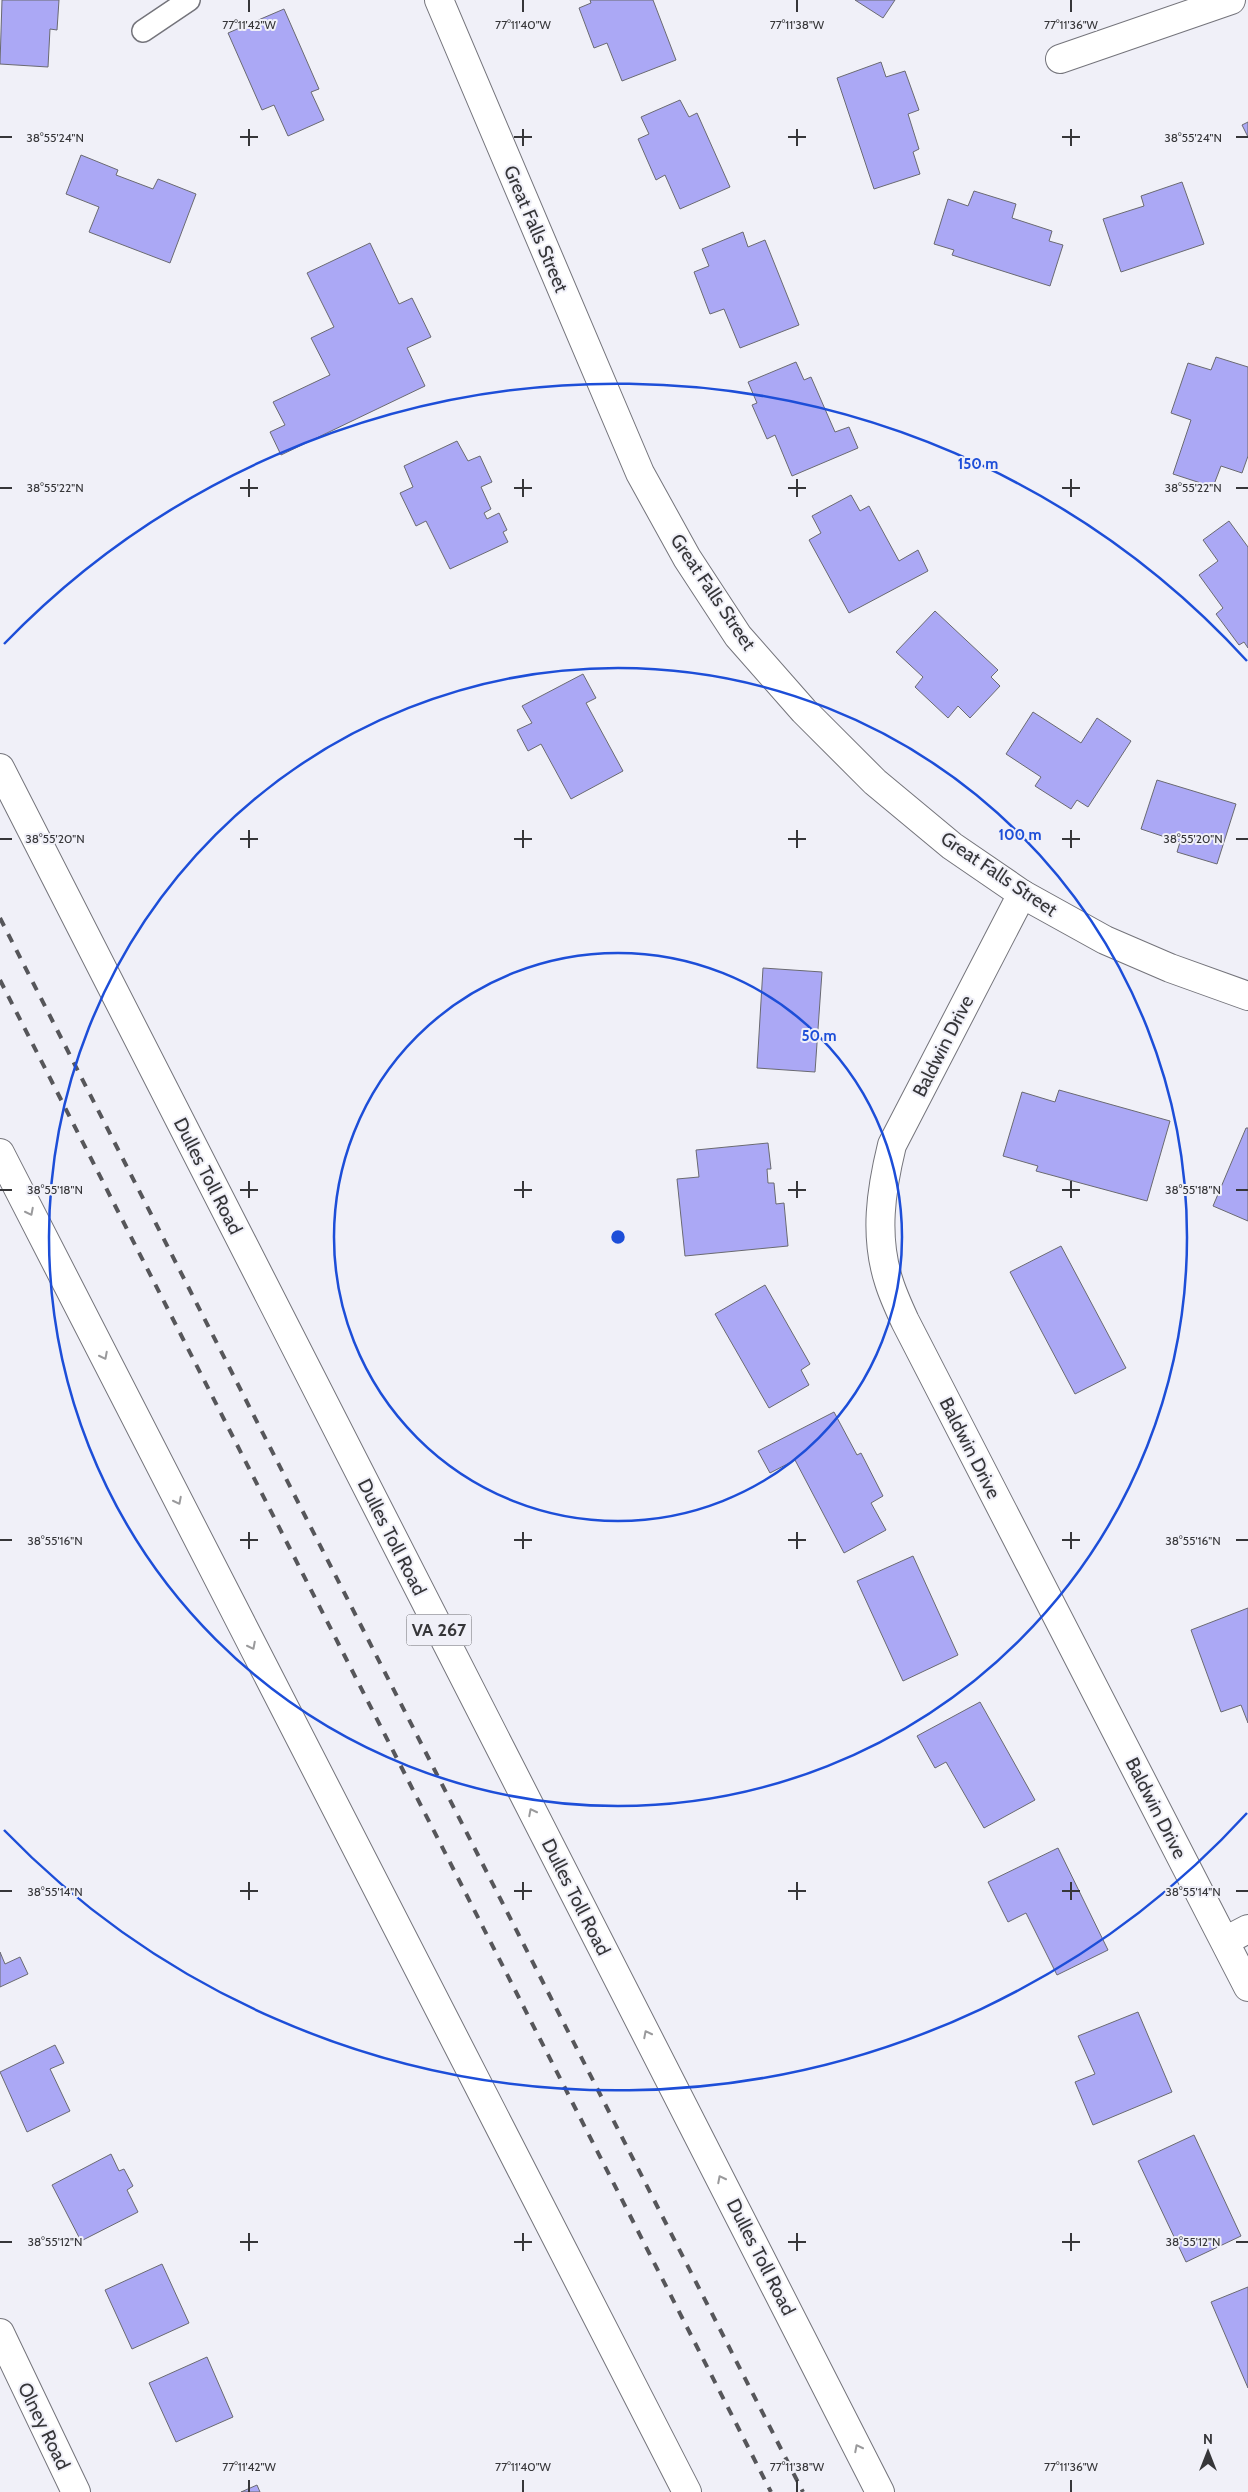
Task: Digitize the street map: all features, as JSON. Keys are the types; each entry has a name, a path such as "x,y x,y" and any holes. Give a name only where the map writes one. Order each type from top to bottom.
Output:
{"main road":[{"name":"Great Falls Street","path":"439,0 640,473 687,558 738,636 804,711 862,769 952,846 1022,894 1105,940 1170,968 1248,996"},
{"path":"1060,59 1231,0"},
{"name":"Dulles Toll Road","path":"0,768 880,2492"},
{"name":"Baldwin Drive","path":"1022,894 892,1145 882,1188 880,1236 888,1281 909,1330 1236,1935 1248,1987"},
{"path":"0,1153 687,2492"},
{"name":"Olney Road","path":"0,2334 76,2492"}],"lane":[{"path":"143,31 188,0"}],"building":[{"path":"2,0 59,0 57,30 50,29 48,67 0,64"},
{"path":"590,0 653,0 676,60 622,81 607,43 594,48 579,8 591,3"},
{"path":"855,0 895,0 883,18"},
{"path":"284,9 319,89 311,92 324,120 288,136 274,105 262,110 228,33"},
{"path":"881,62 886,77 905,71 919,110 908,114 919,149 913,152 920,174 874,189 837,78"},
{"path":"680,100 689,117 697,113 730,187 680,209 665,175 656,180 638,139 649,134 641,117"},
{"path":"1248,122 1248,137 1242,125"},
{"path":"81,155 118,170 116,175 153,189 158,179 196,194 170,263 89,232 99,207 66,194"},
{"path":"1182,182 1204,244 1121,272 1103,219 1144,206 1141,196"},
{"path":"974,191 1016,204 1012,218 1052,231 1049,241 1063,245 1050,286 952,255 954,250 934,244 948,199 968,206"},
{"path":"743,232 748,247 765,240 799,325 740,348 724,309 710,314 694,272 709,266 702,249"},
{"path":"370,243 399,304 412,298 431,337 407,348 425,386 281,455 270,432 285,425 273,402 330,375 311,338 334,327 307,273"},
{"path":"1216,357 1248,367 1248,456 1242,473 1221,466 1213,487 1173,474 1191,420 1171,413 1188,363 1211,370"},
{"path":"796,362 804,380 811,377 835,432 849,427 858,448 792,476 775,435 767,439 752,405 757,403 748,382"},
{"path":"457,441 468,461 480,456 492,482 481,487 491,509 484,513 487,519 499,513 507,530 503,532 508,542 450,569 426,521 416,526 400,493 413,487 404,466"},
{"path":"851,495 860,511 869,506 899,561 918,550 928,571 849,613 809,540 821,533 812,516"},
{"path":"1229,521 1248,547 1248,648 1244,642 1239,645 1216,614 1223,608 1199,575 1218,561 1203,540"},
{"path":"935,611 998,670 991,677 1000,686 970,718 958,706 948,718 915,687 923,677 896,652"},
{"path":"583,674 596,698 586,703 623,771 571,799 541,744 528,751 517,730 532,723 522,706"},
{"path":"1033,712 1081,743 1097,718 1131,741 1088,807 1077,800 1071,809 1035,786 1041,777 1006,754"},
{"path":"1157,780 1236,804 1217,864 1177,852 1180,842 1141,829"},
{"path":"763,968 822,972 815,1072 757,1068"},
{"path":"1059,1090 1170,1121 1147,1201 1036,1171 1038,1166 1003,1156 1022,1092 1055,1102"},
{"path":"1246,1128 1248,1128 1248,1221 1213,1206"},
{"path":"768,1143 771,1169 767,1169 768,1183 774,1183 776,1204 784,1203 788,1246 685,1256 677,1179 699,1177 696,1150"},
{"path":"1061,1246 1126,1368 1075,1394 1010,1272"},
{"path":"765,1285 810,1364 801,1370 809,1385 769,1408 715,1314"},
{"path":"834,1412 857,1455 861,1453 883,1496 871,1503 886,1530 844,1553 795,1460 770,1473 758,1451"},
{"path":"913,1556 958,1655 903,1681 857,1581"},
{"path":"1248,1608 1248,1723 1241,1705 1221,1712 1191,1630"},
{"path":"980,1702 1035,1800 984,1828 946,1762 935,1768 917,1736"},
{"path":"1058,1848 1108,1950 1057,1975 1026,1913 1008,1922 988,1882"},
{"path":"0,1952 5,1964 20,1957 28,1974 0,1987"},
{"path":"1138,2012 1172,2092 1093,2125 1075,2082 1095,2074 1078,2036"},
{"path":"55,2045 64,2063 50,2069 70,2111 27,2132 0,2072"},
{"path":"1194,2135 1241,2236 1186,2262 1138,2161"},
{"path":"111,2154 119,2171 124,2169 133,2186 127,2190 138,2212 81,2241 52,2185"},
{"path":"162,2264 189,2323 132,2349 105,2290"},
{"path":"1248,2287 1248,2388 1211,2302"},
{"path":"207,2357 233,2417 176,2442 149,2383"},
{"path":"257,2485 260,2492 241,2492"}],"railway":[{"path":"0,918 803,2492"},
{"path":"0,980 771,2492"}]}
